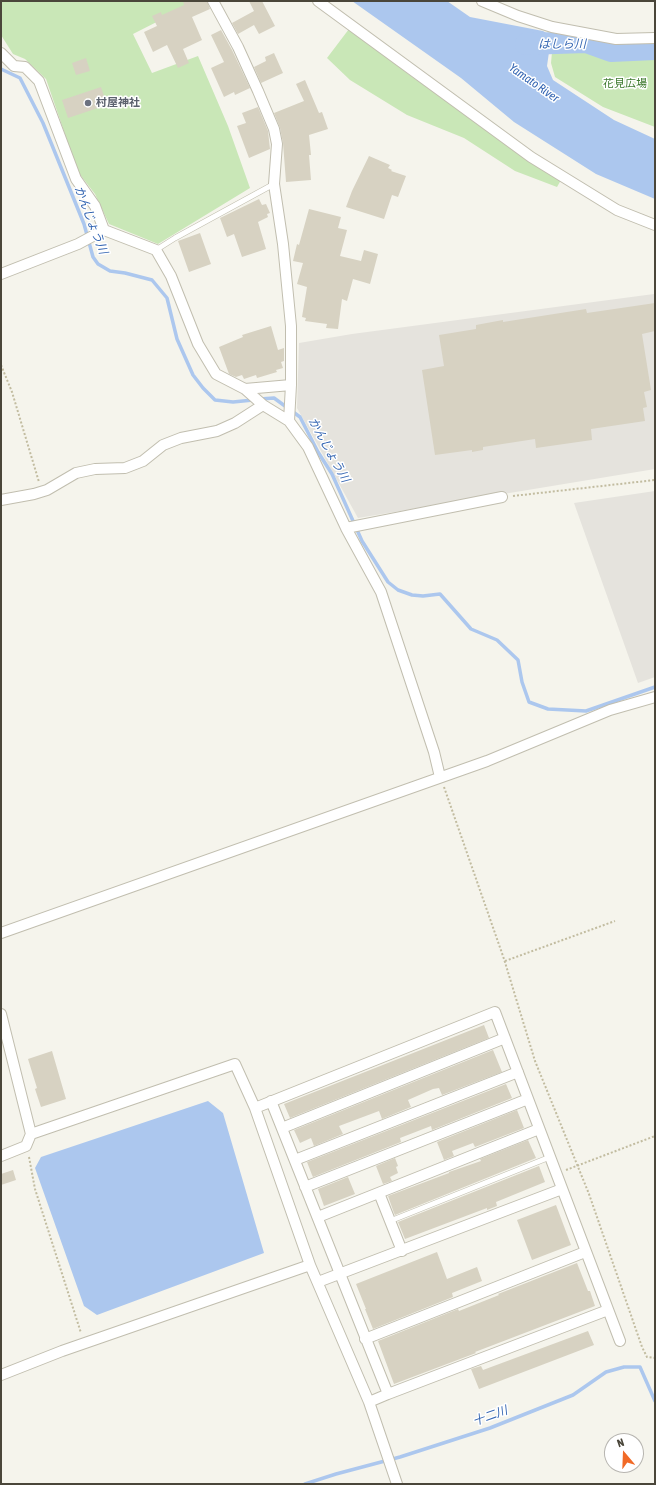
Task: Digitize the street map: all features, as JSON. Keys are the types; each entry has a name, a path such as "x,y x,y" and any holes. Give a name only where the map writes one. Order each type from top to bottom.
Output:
{"street":[{"path":"213,1 238,47 258,91 274,130 277,144 274,184 283,244 291,326 291,385 289,421"},
{"path":"318,1 531,157 618,210 655,225"},
{"path":"482,1 518,16 552,27 616,39 655,38"},
{"path":"1,53 14,66 25,67 39,81 76,179 95,206 104,230 156,250 171,276 198,344 216,374 245,389 263,405 289,421 308,447 346,528 381,592 434,752 440,777"},
{"path":"1,274 78,244 104,230"},
{"path":"245,389 291,385"},
{"path":"1,500 42,491 76,473 95,469 125,468 143,460 163,445 182,438 217,431 235,423 263,405"},
{"path":"346,528 502,497"},
{"path":"1,933 486,761 610,710 655,697"},
{"path":"255,1108 495,1012 620,1341"},
{"path":"1,1014 31,1134 26,1146 1,1156"},
{"path":"282,1128 505,1038"},
{"path":"31,1134 235,1064 255,1108 310,1265 369,1402 397,1484"},
{"path":"295,1160 518,1072"},
{"path":"306,1187 528,1099"},
{"path":"271,1101 388,1394"},
{"path":"318,1217 539,1129"},
{"path":"318,1282 562,1189"},
{"path":"379,1193 402,1251"},
{"path":"365,1339 585,1252"},
{"path":"1,1374 310,1265"},
{"path":"369,1402 608,1310"}],"lane":[{"path":"156,250 274,184"},
{"path":"390,1220 550,1157"}],"path":[{"path":"1,365 12,392 42,491"},
{"path":"502,497 655,480"},
{"path":"440,777 504,961 535,1061 590,1194 642,1347 647,1357 655,1358"},
{"path":"504,961 615,921"},
{"path":"556,1173 655,1136"},
{"path":"26,1146 35,1189 84,1344"}],"shaded area":[{"path":"654,294 655,469 358,518 297,408 299,343 352,334"},
{"path":"655,491 655,677 638,683 574,503"}],"green space":[{"path":"1,1 198,1 133,34 152,73 198,56 228,126 250,188 158,244 109,224 95,194 78,172 46,79 25,59 13,54 1,35"},
{"path":"349,29 415,79 561,180 557,187 515,171 464,138 407,115 350,80 327,58"},
{"name":"花見広場","path":"579,44 611,55 655,51 655,127 603,107 555,77 551,63 552,52 556,46"}],"water":[{"name":"Yamato River","path":"352,1 447,1 470,17 543,31 557,39 549,52 547,66 553,80 614,120 655,139 655,199 596,174 514,122 461,78"},
{"path":"208,1101 223,1113 264,1253 97,1315 84,1306 35,1168 41,1157"}],"building":[{"path":"183,1 207,1 210,9 192,17 202,40 183,49 189,63 178,68 167,45 153,52 144,32 157,26 152,16 161,12 162,15 184,5"},
{"path":"249,1 262,1 275,26 259,34 254,25 238,34 232,23 254,11"},
{"path":"221,30 250,88 235,95 234,92 224,97 211,68 224,62 211,35"},
{"path":"274,53 283,73 261,83 254,67 266,61 265,57"},
{"path":"86,58 90,71 76,75 72,63"},
{"path":"305,80 319,113 322,112 328,129 309,135 311,180 286,182 283,143 280,128 274,113 304,101 296,84"},
{"path":"101,87 107,105 68,118 62,100"},
{"path":"258,107 268,131 270,149 249,158 237,126 246,123 242,113"},
{"path":"369,156 390,165 388,168 392,170 391,171 406,176 398,197 392,195 384,219 346,207"},
{"path":"259,199 262,205 266,204 270,213 267,214 268,217 258,222 266,249 242,257 234,234 227,237 220,218"},
{"path":"309,209 341,217 338,228 347,230 340,256 361,261 364,250 378,254 370,284 353,279 347,301 342,299 338,329 326,328 327,324 305,321 306,318 302,317 307,287 297,284 303,263 293,261"},
{"path":"200,233 211,264 189,272 178,241"},
{"path":"655,303 655,331 642,334 651,390 644,392 647,407 643,408 645,421 591,429 592,440 536,448 535,439 483,447 483,450 472,452 472,450 435,455 422,370 444,366 439,335 476,329 476,325 503,320 503,322 586,309 587,313"},
{"path":"271,326 278,350 284,348 284,361 281,362 283,368 276,370 277,372 257,378 256,375 244,379 242,375 236,377 229,374 219,347 243,337 242,335"},
{"path":"484,1025 489,1038 290,1118 284,1104"},
{"path":"493,1050 502,1072 442,1095 439,1088 433,1089 408,1100 411,1107 382,1119 379,1111 339,1126 343,1134 314,1146 311,1138 300,1143 294,1130"},
{"path":"52,1051 66,1099 41,1107 28,1059"},
{"path":"506,1084 512,1098 432,1130 431,1126 400,1138 401,1142 313,1177 312,1175 307,1162"},
{"path":"517,1110 524,1128 475,1147 473,1143 452,1151 454,1156 444,1160 437,1142"},
{"path":"528,1140 536,1158 395,1215 388,1196 481,1161 480,1159"},
{"path":"395,1158 398,1166 396,1167 398,1173 390,1177 392,1181 383,1184 376,1166"},
{"path":"539,1166 545,1182 496,1202 497,1206 487,1210 487,1208 405,1239 398,1222"},
{"path":"13,1170 16,1180 1,1185 1,1174"},
{"path":"348,1177 355,1194 324,1206 318,1189"},
{"path":"556,1205 571,1245 532,1260 517,1220"},
{"path":"437,1252 447,1279 477,1267 482,1281 452,1293 453,1297 373,1329 356,1284"},
{"path":"577,1263 595,1306 394,1384 378,1341 458,1309 459,1311"},
{"path":"588,1331 594,1345 479,1389 471,1369 481,1366 483,1370"}],"waterway":[{"name":"はしら川","path":"526,44 586,42 611,51 655,49"},
{"name":"かんじょう川","path":"1,69 20,78 43,123 84,224 93,257 98,264 110,271 152,280 167,298 177,339 193,375 215,400 233,402 253,400"},
{"name":"かんじょう川","path":"260,399 274,398 300,417 318,452 332,474 362,541 388,582 398,590 412,595 423,596 440,594 471,629 497,640 518,660 522,682 529,702 548,709 586,711 655,687"},
{"name":"十二川","path":"305,1484 400,1457 490,1428 573,1395 606,1372 624,1367 640,1367 655,1401"}],"place":[{"name":"村屋神社","path":"88,103"}]}
